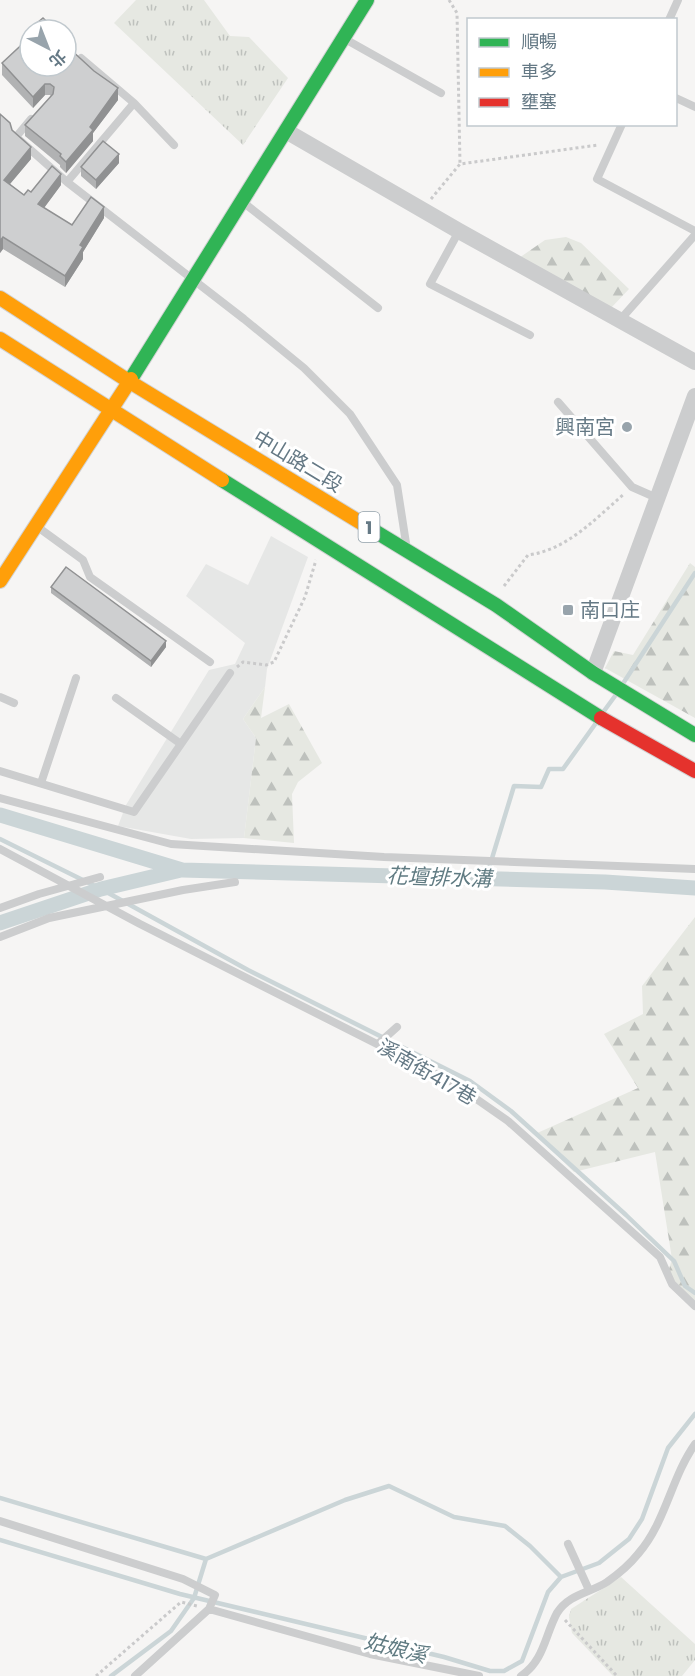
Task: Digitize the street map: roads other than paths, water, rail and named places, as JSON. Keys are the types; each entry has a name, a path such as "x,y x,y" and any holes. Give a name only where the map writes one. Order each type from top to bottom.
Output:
{"main road":[{"path":"0,581 113,409 367,0"},
{"name":"中山路二段","path":"0,298 130,382 407,550 598,676"},
{"name":"1","path":"0,339 322,542 482,638 583,708 695,771"},
{"name":"1","path":"598,676 695,735"}],"street":[{"path":"286,131 459,231 695,362"},
{"path":"598,676 657,498 695,396"}],"lane":[{"path":"670,18 678,0"},
{"path":"343,38 441,93"},
{"path":"81,58 134,103 174,145"},
{"path":"677,99 695,107"},
{"path":"67,182 134,103"},
{"path":"40,110 16,136 67,182 304,368 350,414 397,485 407,550"},
{"path":"620,320 695,233 597,179 621,126"},
{"path":"242,201 378,308"},
{"path":"459,231 430,284 530,334"},
{"path":"558,402 632,487 657,498"},
{"path":"36,526 83,560 90,577 210,662"},
{"path":"0,771 134,812 230,673"},
{"path":"41,783 76,678"},
{"path":"0,697 14,703"},
{"path":"116,698 181,744"},
{"path":"0,798 171,844 384,857 695,869"},
{"name":"溪南街417巷","path":"0,849 140,924 452,1082 508,1121 660,1257 672,1284 695,1306"},
{"path":"0,908 39,894 100,877"},
{"path":"0,937 49,918 235,882"},
{"path":"378,1044 397,1028"},
{"path":"521,1676 541,1654 558,1612 573,1597 607,1582 638,1555 663,1516 684,1460 695,1444"},
{"path":"0,1521 183,1579 215,1595 209,1609 135,1676"},
{"path":"568,1544 589,1590"},
{"path":"209,1609 369,1654 479,1676"}],"waterway":[{"path":"624,682 695,573"},
{"path":"604,711 615,696"},
{"path":"486,878 514,786 541,787 549,769 563,769 596,723"},
{"name":"花壇排水溝","path":"0,815 182,870 605,882 695,888"},
{"path":"0,839 101,889 248,970 470,1081 511,1111 626,1215 674,1261 685,1286 695,1293"},
{"name":"花壇排水溝","path":"0,923 101,889 181,870"},
{"name":"姑娘溪","path":"0,1540 180,1594 444,1657 490,1671 504,1671 522,1661 548,1592 561,1577 599,1563 629,1539 642,1519 668,1448 695,1414"},
{"path":"0,1498 206,1559 345,1500 389,1486 454,1517 505,1526 530,1546 561,1577"},
{"path":"111,1676 171,1631 194,1598 206,1559"}],"place":[{"name":"興南宮","path":"627,427"},
{"name":"南口庄","path":"568,610"}]}
